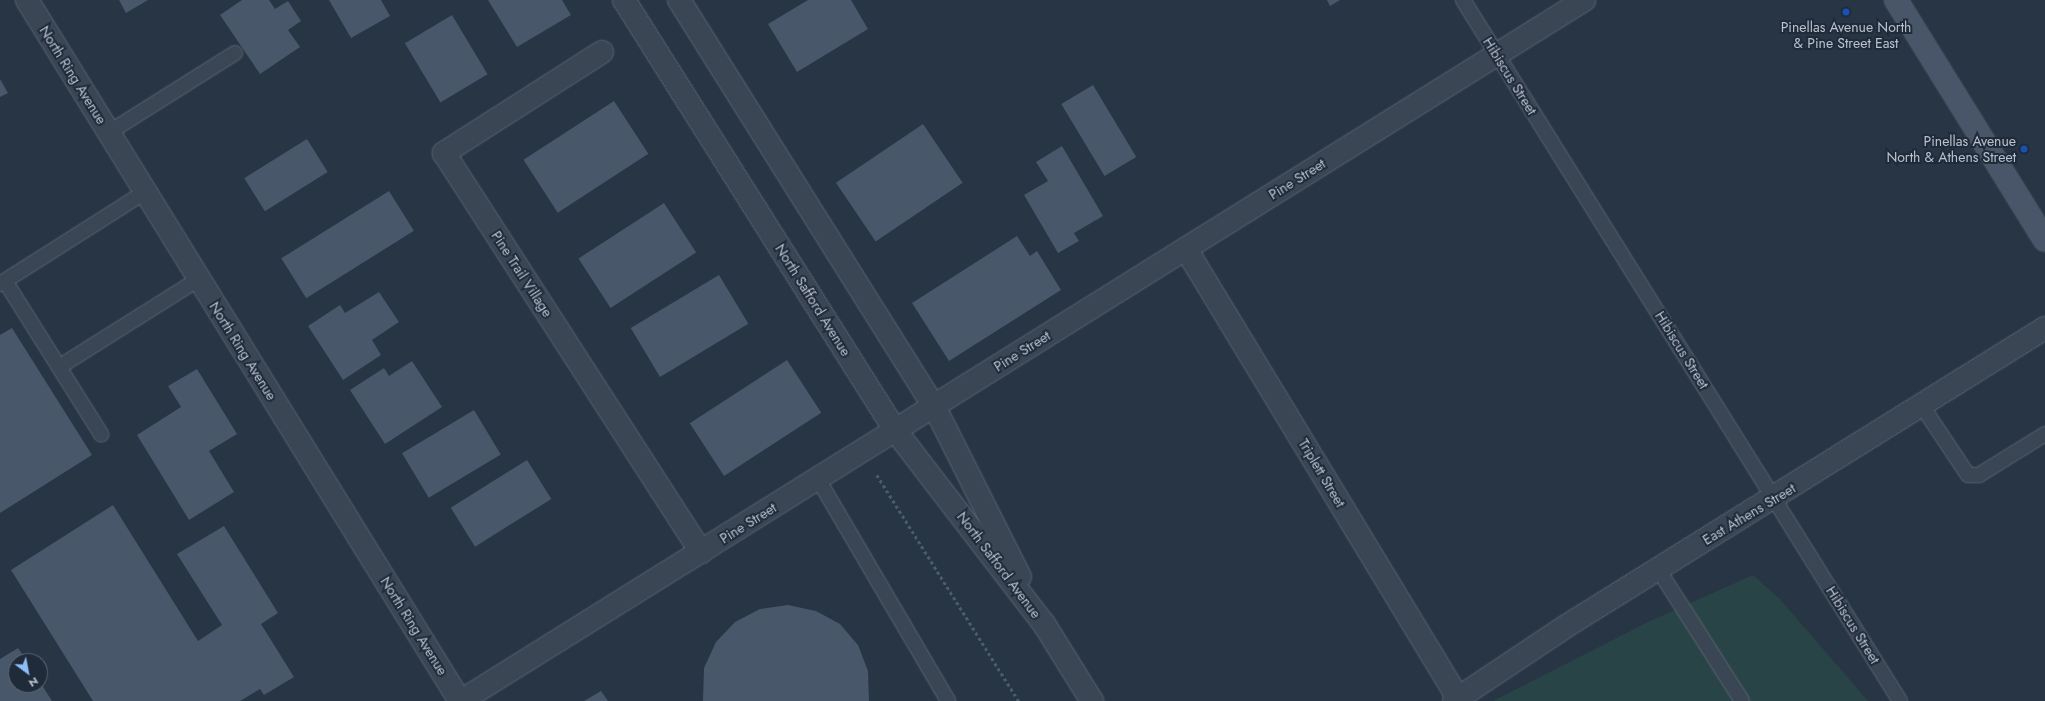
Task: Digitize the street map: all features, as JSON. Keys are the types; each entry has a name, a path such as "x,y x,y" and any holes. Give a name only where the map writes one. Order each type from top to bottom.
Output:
{"main road":[{"path":"1896,0 2045,240"}],"street":[{"name":"North Ring Avenue","path":"27,0 460,701"},
{"name":"North Safford Avenue","path":"624,0 895,430 1044,624"},
{"name":"North Safford Avenue","path":"679,0 934,406 1044,624"},
{"name":"Pine Street","path":"460,701 1186,249 1496,53 1584,0"},
{"name":"Pine Trail Village","path":"602,52 444,153 701,552"},
{"name":"Triplett Street","path":"1186,249 1456,699"},
{"name":"East Athens Street","path":"1456,699 1658,569 1774,499 2045,328"},
{"path":"1044,624 1092,701"}],"lane":[{"name":"Hibiscus Street","path":"1462,0 1900,701"},
{"path":"108,133 235,52"},
{"path":"101,434 59,367 2,283 145,192"},
{"path":"59,367 199,279"},
{"path":"1922,406 1968,475 1979,475 2045,434"},
{"path":"818,479 948,701"},
{"path":"1658,569 1742,701"}],"green space":[{"path":"1753,575 1780,599 1868,701 1493,701 1648,622"}],"building":[{"path":"119,0 148,0 126,13"},
{"path":"242,0 269,0 275,9 288,1 301,21 288,30 300,47 260,74 220,15"},
{"path":"329,0 381,0 390,16 351,38"},
{"path":"488,0 562,0 571,15 517,47"},
{"path":"808,0 851,0 868,29 797,72 768,24"},
{"path":"1327,0 1340,0 1330,6"},
{"path":"452,15 488,74 440,102 405,43"},
{"path":"0,79 8,93 0,97"},
{"path":"1093,85 1136,157 1105,176 1061,104"},
{"path":"614,101 648,154 558,213 523,160"},
{"path":"923,124 963,183 876,242 836,183"},
{"path":"307,139 328,172 265,211 244,178"},
{"path":"1062,146 1103,216 1074,233 1079,241 1058,253 1024,195 1048,181 1036,162"},
{"path":"389,191 414,231 306,298 281,258"},
{"path":"664,203 696,252 611,308 578,259"},
{"path":"1017,236 1030,256 1037,251 1061,290 949,361 912,303"},
{"path":"719,275 748,324 660,377 631,328"},
{"path":"379,292 399,322 372,340 381,355 343,380 308,326 340,305 345,313"},
{"path":"12,328 92,455 0,513 0,335"},
{"path":"787,360 821,413 724,476 690,423"},
{"path":"412,361 442,407 385,444 350,390 384,368 389,376"},
{"path":"197,369 237,434 209,451 234,492 189,520 137,435 181,407 168,386"},
{"path":"474,410 501,455 429,498 402,453"},
{"path":"527,460 551,499 475,547 451,508"},
{"path":"113,505 198,641 222,625 177,554 224,526 278,613 261,624 294,677 264,695 260,689 240,701 93,701 11,570"},
{"path":"788,605 816,611 840,624 858,645 868,671 869,701 703,701 704,668 716,642 735,622 760,609"},
{"path":"18,648 21,653 10,653"},
{"path":"8,654 8,693 47,693 52,701 0,701 0,659"},
{"path":"601,691 608,701 584,701"}],"place":[{"name":"Pinellas Avenue North & Pine Street East","path":"1846,12"},
{"name":"Pinellas Avenue North & Athens Street","path":"2024,149"}]}
